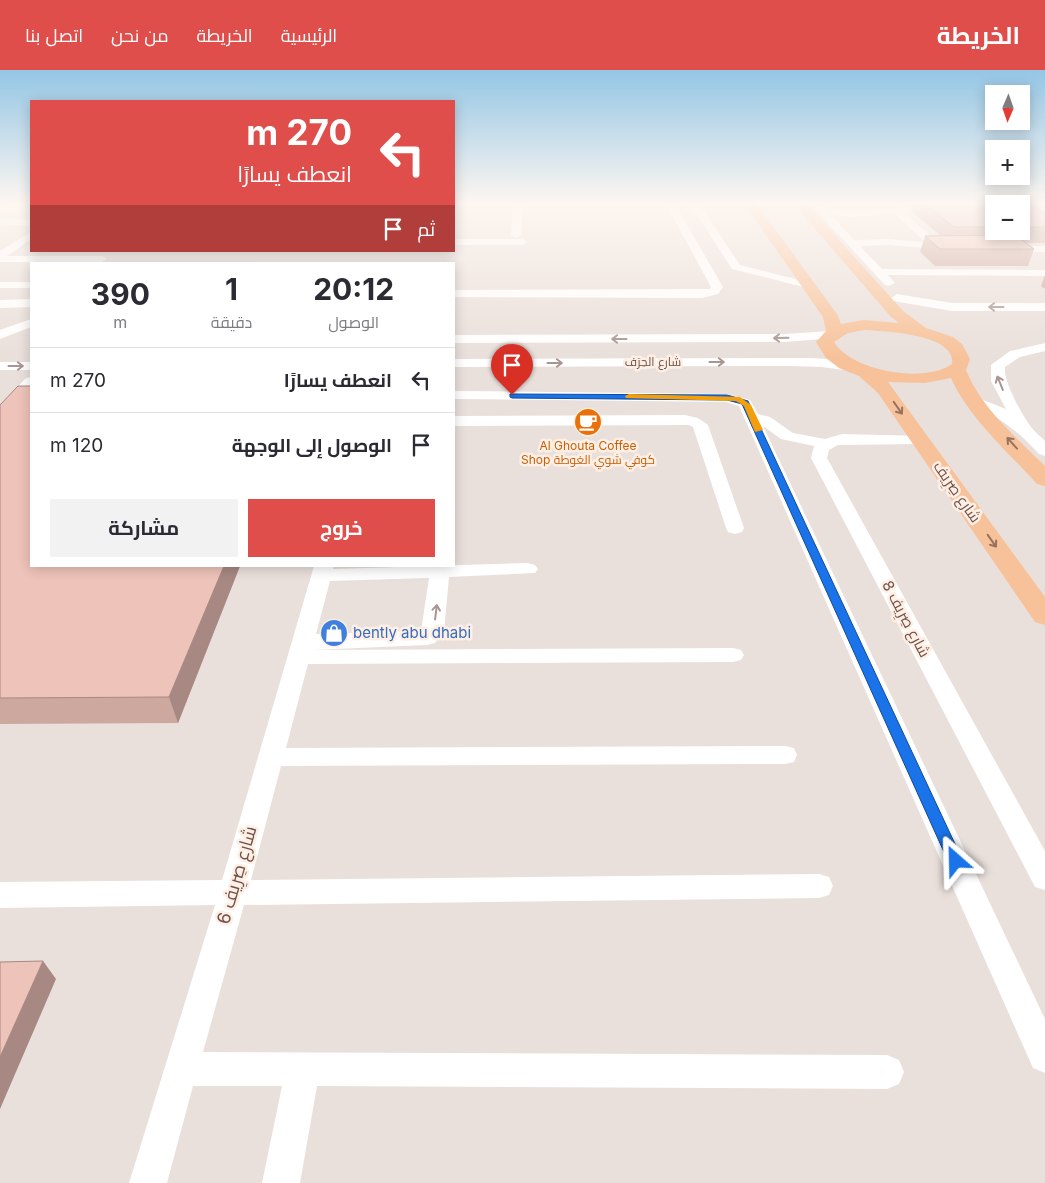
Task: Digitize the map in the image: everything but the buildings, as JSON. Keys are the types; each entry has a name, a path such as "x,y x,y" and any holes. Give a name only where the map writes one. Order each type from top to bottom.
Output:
{"main road":[{"path":"785,254 831,317 833,333"},
{"path":"848,254 893,301 897,314 921,332"},
{"path":"883,326 921,332 939,338 953,346 961,354 962,363 957,370 928,378 908,378 859,370 837,359 827,350 825,342 833,333 848,328 883,326"},
{"name":"شارع صِرِيف","path":"859,370 885,389 1045,616"},
{"path":"957,370 962,384 973,400 1045,479"}],"street":[{"path":"455,294 702,294 714,292 717,287 698,254"},
{"path":"728,254 736,267 807,285"},
{"path":"862,254 897,292 893,301 952,307 1045,307"},
{"path":"0,258 103,258"},
{"path":"879,272 1045,273"},
{"path":"954,272 974,283 1006,283"},
{"path":"0,285 30,285"},
{"path":"0,304 30,303"},
{"path":"0,336 30,324"},
{"name":"شارع الحِرَف","path":"455,339 785,338 833,333"},
{"path":"0,341 24,341"},
{"path":"1045,347 1015,354 998,365 996,372 998,381 1023,426 1045,451"},
{"name":"شارع الحِرَف","path":"455,363 788,362 822,363 859,370"},
{"path":"0,366 30,366"},
{"path":"0,414 30,382"},
{"path":"455,395 733,398 745,403 1045,1056"},
{"path":"973,400 997,410 1023,426"},
{"path":"753,418 770,422 787,436 826,444 852,438 920,439"},
{"path":"455,421 688,420 696,422 700,426 735,528"},
{"name":"شارع صِرِيف 8","path":"826,444 819,452 822,463 1045,878"},
{"path":"323,571 440,572 528,569"},
{"name":"شارع صِرِيف 6","path":"148,1183 233,892 323,571"},
{"path":"301,649 427,638 434,632 440,572"},
{"path":"301,649 733,655"},
{"path":"271,757 785,755"},
{"path":"0,895 819,886"},
{"path":"182,1068 887,1072"},
{"path":"281,1183 303,1069"}],"shaded area":[{"path":"0,254 1045,254 1045,1183 0,1183"}],"slow traffic":[{"path":"629,396 738,399 747,405 758,430"}],"place":[{"name":"Al Ghouta Coffee Shop كوفي شوي الغوطة","path":"588,422"},
{"name":"bently abu dhabi","path":"334,633"}],"route":[{"path":"512,395 733,398 747,405 956,861"}]}
